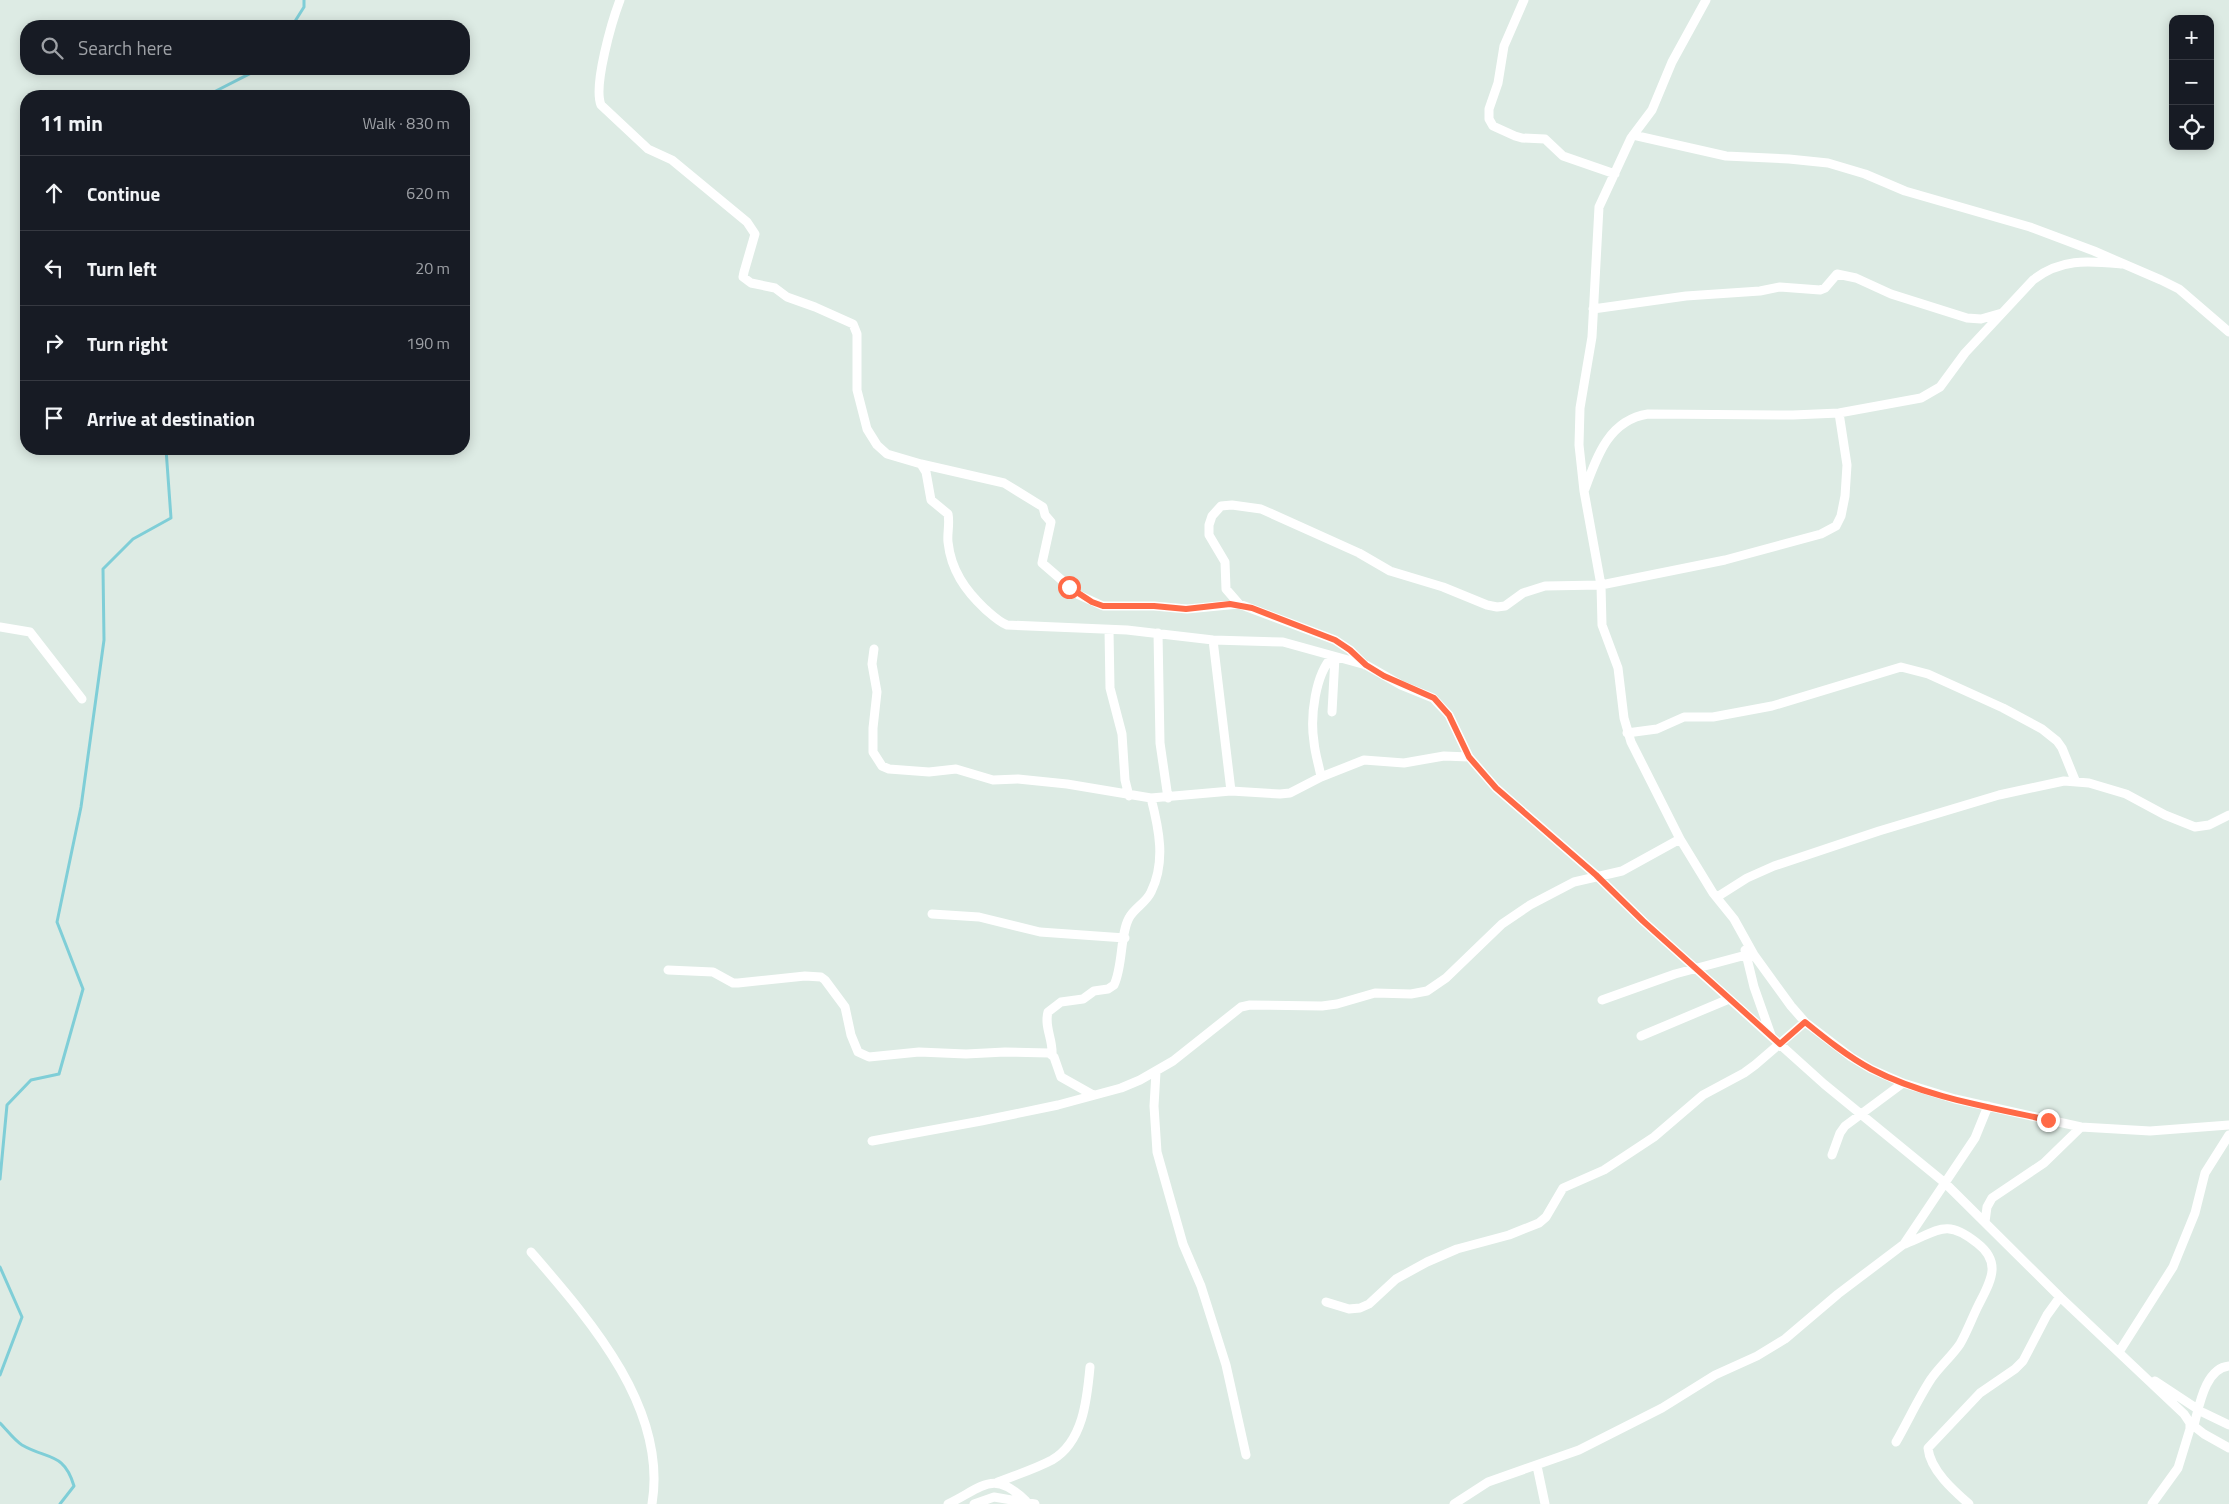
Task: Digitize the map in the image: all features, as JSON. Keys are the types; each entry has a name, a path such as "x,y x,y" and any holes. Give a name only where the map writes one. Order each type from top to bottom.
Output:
{"street":[{"path":"620,0 600,73 598,98 601,105 648,149 672,160 747,222 755,234 744,272 744,277 747,281 776,288 787,297 853,324 857,334 857,390 867,429 887,454 921,464 1004,483 1043,507 1045,515 1051,522 1042,563 1058,575 1069,587 1092,602 1103,606 1154,606 1186,609 1239,604 1335,640 1350,650 1366,665 1401,685 1434,698 1449,715 1469,757 1496,788 1596,875 1694,968 1859,1114 1944,1183 2060,1297 2144,1375 2192,1424 2229,1448"},
{"path":"1524,0 1504,46 1498,83 1489,109 1489,119 1493,126 1501,131 1522,138 1545,139 1563,156 1615,174"},
{"path":"1706,0 1672,62 1652,110 1633,135 1600,207 1590,354 1579,419 1579,444 1584,491 1601,584 1602,624 1618,668 1627,732 1680,838 1740,930 1754,955 1805,1022 1851,1057 1871,1069 1902,1083 1988,1106 2081,1127 2150,1131 2229,1126"},
{"path":"1633,135 1726,156 1789,159 1835,165 1864,174 1905,191 2030,227 2122,264 2178,290 2229,332"},
{"path":"1584,491 1596,459 1621,424 1627,419 1638,416 1839,413 1910,402 1931,394 1940,387 1965,353 2033,280 2045,271 2058,265 2104,262 2122,264"},
{"path":"1593,309 1686,296 1746,292 1780,287 1820,290 1825,288 1837,274 1856,278 1908,300 1975,320 2004,312"},
{"path":"1239,604 1226,589 1225,562 1209,535 1208,525 1212,516 1222,506 1247,506 1275,514 1302,529 1359,553 1390,571 1444,587 1487,605 1505,606 1523,593 1546,586 1601,584 1725,560 1821,534 1836,526 1841,516 1845,496 1847,466 1839,413"},
{"path":"921,464 926,472 931,500 948,514 948,541 955,571 963,586 987,611 1007,625 1109,630 1213,640 1283,642 1366,665"},
{"path":"0,627 30,632 82,698"},
{"path":"1109,630 1110,688 1122,734 1125,780 1129,796"},
{"path":"1158,634 1160,743 1168,798"},
{"path":"1213,640 1231,792"},
{"path":"874,649 872,664 877,701 872,744 873,752 882,766 889,769 917,772 956,769 993,780 1018,779 1067,784 1129,796 1168,798 1231,792 1290,793 1322,777 1364,760 1404,763 1444,756 1469,757"},
{"path":"1332,712 1334,657"},
{"path":"1322,777 1314,742 1314,709 1322,669 1334,657"},
{"path":"1627,732 1657,729 1684,717 1713,718 1772,706 1901,667 1928,674 2003,708 2042,729 2057,741 2062,748 2075,780"},
{"path":"1717,897 1746,878 1774,866 1879,830 1999,795 2050,783 2075,780 2126,794 2165,815 2195,827 2209,825 2229,815"},
{"path":"1093,1095 1061,1077 1052,1054 1052,1041 1047,1025 1048,1012 1060,1002 1083,999 1094,991 1108,989 1114,985 1129,918 1151,892 1159,863 1160,842 1151,798"},
{"path":"872,1141 981,1122 1120,1088 1173,1062 1241,1007 1250,1005 1322,1006 1337,1004 1375,993 1411,994 1427,991 1446,978 1502,924 1530,905 1574,882 1622,870 1680,838"},
{"path":"932,914 979,917 1040,932 1125,938"},
{"path":"1740,930 1746,956 1771,1036"},
{"path":"1602,1000 1694,968 1746,956"},
{"path":"668,970 713,972 733,983 805,976 821,977 826,980 845,1007 851,1035 858,1052 870,1057 919,1052 966,1054 1038,1052 1052,1054"},
{"path":"1641,1036 1729,999"},
{"path":"1326,1302 1349,1309 1360,1308 1369,1304 1396,1279 1427,1262 1457,1249 1539,1223 1546,1217 1563,1188 1604,1170 1654,1137 1703,1095 1744,1073 1805,1022"},
{"path":"1156,1072 1154,1106 1157,1152 1183,1244 1201,1286 1226,1364 1246,1455"},
{"path":"1832,1155 1840,1133 1859,1114 1902,1083"},
{"path":"1904,1244 1975,1138 1988,1106"},
{"path":"1985,1222 1986,1207 1992,1198 2044,1163 2081,1127"},
{"path":"2119,1352 2173,1267 2195,1213 2205,1173 2229,1135"},
{"path":"1454,1504 1488,1482 1537,1466 1602,1438 1670,1404 1715,1376 1772,1348 1904,1244 1934,1230 1950,1228 1983,1247 1989,1254 1993,1267 1988,1286 1964,1337 1930,1381 1896,1442"},
{"path":"531,1252 585,1315 632,1390 645,1424 652,1454 654,1479 652,1504"},
{"path":"1970,1504 1940,1473 1929,1454 1928,1448 1980,1393 2015,1369 2023,1361 2047,1315 2060,1297"},
{"path":"2152,1504 2178,1468 2190,1429 2211,1378 2220,1368 2229,1366"},
{"path":"948,1504 982,1486 998,1482 1052,1459 1066,1449 1074,1438 1081,1418 1088,1390 1090,1367"},
{"path":"2144,1375 2198,1410 2229,1425"},
{"path":"1537,1466 1545,1504"},
{"path":"998,1482 1007,1485 1030,1503"},
{"path":"974,1504 984,1499 994,1498 1030,1503"}],"waterway":[{"path":"296,20 304,7 304,0"},
{"path":"218,90 247,75"},
{"path":"0,1179 7,1105 31,1080 59,1074 83,989 57,922 81,807 104,640 103,569 133,539 171,518 166,455"},
{"path":"0,1267 22,1317 0,1375"},
{"path":"0,1423 22,1445 54,1458 65,1467 74,1486 60,1504"}],"route":[{"path":"1069,587 1079,595 1103,606 1154,606 1186,609 1221,604 1239,604 1318,632 1335,640 1350,650 1366,665 1384,676 1407,688 1422,692 1440,703 1449,715 1469,757 1482,775 1564,849 1596,875 1643,921 1780,1044 1805,1022 1851,1057 1871,1069 1902,1083 1955,1099 2048,1120"}]}
